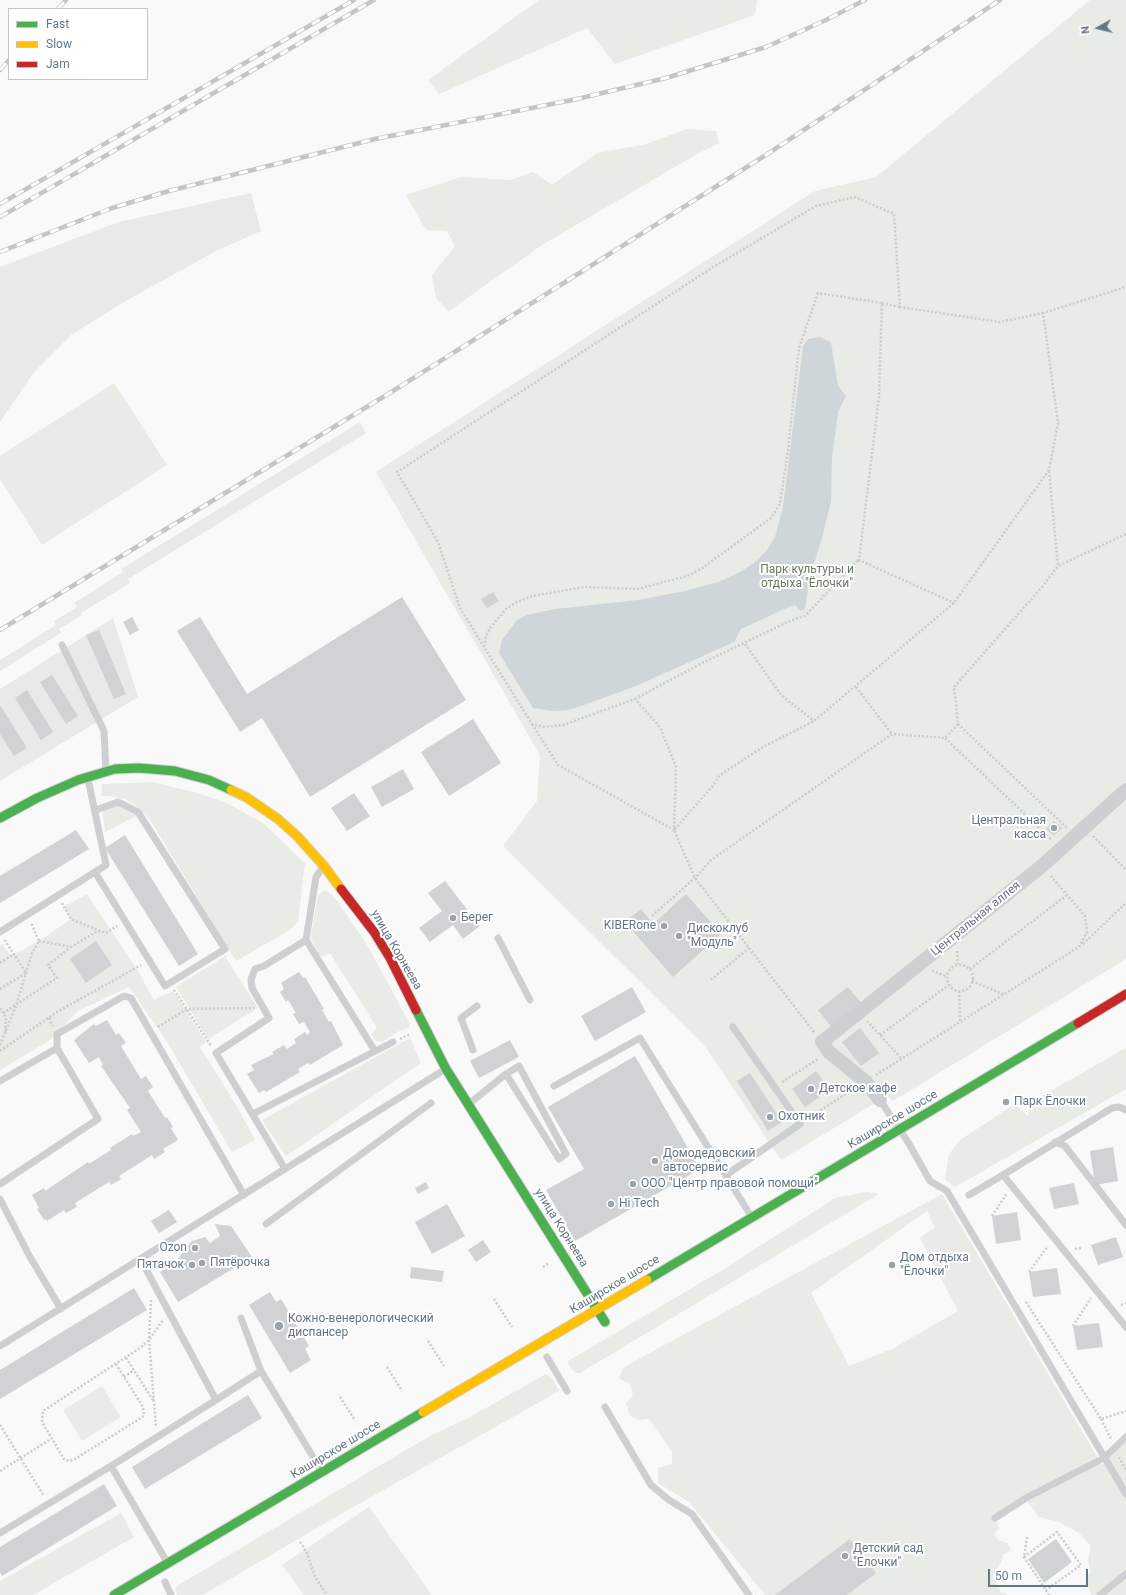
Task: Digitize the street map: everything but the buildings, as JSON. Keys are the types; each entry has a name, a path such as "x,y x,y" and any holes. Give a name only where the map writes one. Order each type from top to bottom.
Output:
{"main road":[{"name":"улица Корнеева","path":"0,818 49,792 87,777 106,771 130,768 148,768 188,774 218,783 246,797 278,819 297,836 324,866 366,920 382,945 446,1069 605,1322"},
{"name":"Каширское шоссе","path":"114,1595 752,1218 1126,994"},
{"path":"905,1144 919,1136"},
{"path":"154,1588 175,1576"}],"street":[{"name":"Центральная аллея","path":"825,1047 860,1014 1062,849 1126,790"},
{"path":"825,1047 866,1082 880,1100"}],"lane":[{"path":"62,644 104,731 106,771"},
{"path":"0,933 106,865 96,810 87,777"},
{"path":"95,872 165,986 225,949 138,812 118,802 96,810"},
{"path":"324,866 316,877 306,940 375,1050"},
{"path":"498,938 530,1000"},
{"path":"285,1169 216,1053 269,1018 252,988 251,980 254,969 264,966 306,940"},
{"path":"0,1184 98,1119 57,1048 57,1034 124,996 131,998 244,1195"},
{"path":"473,1050 461,1018 477,1006"},
{"path":"726,1175 800,1124 733,1027"},
{"path":"554,1086 640,1038 752,1218"},
{"path":"253,1114 393,1042"},
{"path":"0,1081 57,1048"},
{"path":"468,1104 506,1074 519,1066 566,1154 558,1159 506,1074"},
{"path":"0,1346 141,1260 446,1069"},
{"path":"880,1100 900,1130 905,1144 930,1181 947,1191 1126,1494"},
{"path":"266,1224 431,1103"},
{"path":"968,1195 1112,1108 1119,1107 1126,1110"},
{"path":"1055,1142 1065,1146 1126,1225"},
{"path":"1003,1174 1126,1328"},
{"path":"0,1199 30,1257 61,1309"},
{"path":"141,1260 216,1400"},
{"path":"241,1318 261,1372 322,1472"},
{"path":"546,1357 567,1391"},
{"path":"0,1533 111,1466 261,1372"},
{"path":"606,1408 651,1485 669,1500 692,1514 750,1595"},
{"path":"995,1518 1026,1498 1104,1458 1126,1437"},
{"path":"111,1466 168,1564"},
{"path":"1100,1595 1126,1574"},
{"path":"165,1582 172,1595"}],"path":[{"path":"674,830 558,765 460,608 438,542 397,472 715,266 816,206 855,197 894,214 900,307"},
{"path":"484,647 488,632 497,618 517,602 532,596 566,589 602,586 637,589 679,580 701,569 765,523 775,514 780,504 788,450 799,348 818,293 1000,322 1043,313 1126,287"},
{"path":"532,724 545,727 563,726 634,699 702,663 745,644 792,620 805,616 859,560 879,396 882,303"},
{"path":"1043,313 1058,423 1049,470 1058,566"},
{"path":"674,830 712,787 720,774 763,747 814,721 954,603 1049,470"},
{"path":"1126,534 1058,566 1042,587 954,687 958,724 1080,832 1126,870"},
{"path":"859,560 954,603"},
{"path":"745,644 781,695 814,721"},
{"path":"856,687 892,734"},
{"path":"634,699 660,727 676,767 674,830 695,878 825,1047 775,1087"},
{"path":"946,738 958,724"},
{"path":"652,916 695,878 711,860 892,734 946,738 1062,849"},
{"path":"1042,866 1082,912 1086,921 1086,932 1079,947"},
{"path":"970,970 1067,895"},
{"path":"57,896 71,919 100,931 106,933 125,921"},
{"path":"800,1124 1079,947 1126,903"},
{"path":"27,915 39,941"},
{"path":"3,1013 57,978 48,965 71,947 100,931"},
{"path":"0,933 26,974"},
{"path":"39,941 71,947"},
{"path":"0,1046 16,1006 32,953 39,941"},
{"path":"711,980 749,948"},
{"path":"0,963 14,954"},
{"path":"0,1051 57,1012 149,961"},
{"path":"958,964 970,970 972,981 967,988 959,991 949,985 946,976 950,968 958,964"},
{"path":"0,990 26,974"},
{"path":"972,981 1005,995"},
{"path":"170,983 216,1053"},
{"path":"880,1035 949,985"},
{"path":"959,991 960,1023"},
{"path":"0,1008 6,1017 4,1035"},
{"path":"151,1032 187,1009 264,1008"},
{"path":"860,1014 902,1059"},
{"path":"992,1216 1012,1186"},
{"path":"1029,1272 1054,1238"},
{"path":"543,1267 551,1262"},
{"path":"152,1281 149,1340 155,1424 160,1435"},
{"path":"1073,1326 1096,1290"},
{"path":"494,1299 512,1327"},
{"path":"1024,1300 1101,1419 1126,1411"},
{"path":"116,1364 144,1410 144,1416 73,1460 64,1459 51,1439 42,1419 42,1414 45,1409 116,1364 126,1358 149,1340 169,1312"},
{"path":"428,1341 444,1366"},
{"path":"126,1358 153,1401"},
{"path":"387,1367 402,1391"},
{"path":"124,1377 134,1370"},
{"path":"340,1397 354,1419"},
{"path":"0,1425 49,1504"},
{"path":"0,1471 51,1439"},
{"path":"1024,1557 1057,1532 1081,1565 1046,1590"},
{"path":"1027,1537 1024,1557 1049,1595"},
{"path":"300,1542 307,1553 315,1577 327,1595"}],"shaded area":[{"path":"251,193 261,231 216,251 124,302 71,335 34,372 0,422 0,267 119,222"},
{"path":"820,337 831,342 838,386 846,396 838,412 832,458 831,502 809,580 805,609 801,611 795,605 791,606 741,629 734,642 636,686 568,710 552,711 533,708 499,653 502,640 517,620 527,615 555,609 638,600 685,591 718,582 740,572 754,563 767,550 775,537 783,507 803,346 808,339"},
{"path":"360,422 366,433 128,579 130,583 81,613 82,615 59,629 61,633 0,671 0,660 56,625 54,621 77,607 74,603 123,572 121,569"},
{"path":"113,618 138,697 0,781 0,689"}],"green space":[{"path":"539,0 757,0 755,15 615,64 587,28 439,94 428,80"},
{"name":"Парк культуры и отдыха \"Ёлочки\"","path":"1090,0 1126,0 1126,959 893,1101 887,1096 781,1160 704,1045 503,846 537,801 540,755 376,472 815,191 876,177"},
{"path":"687,129 716,131 719,143 697,154 542,245 449,311 436,298 432,275 455,246 447,231 426,230 406,195 461,177 510,180 533,172 552,185 597,153 643,145"},
{"path":"114,383 167,465 42,545 0,479 0,456"},
{"path":"153,782 194,792 227,803 263,823 305,863 298,921 290,930 236,961 150,820 138,807 125,799 101,796 102,784"},
{"path":"102,806 118,806 136,816 105,832"},
{"path":"324,890 333,895 366,943 410,1024 409,1028 399,1031 382,1042 376,1041 371,1034 377,1028 330,953 321,957 312,941 311,935 318,895"},
{"path":"87,894 136,968 154,1000 173,991 206,1042 200,1047 238,1108 255,1140 232,1152 166,1040 129,987 78,1011 50,1040 0,1070 0,946 2,944 11,956 39,941 71,919 64,907"},
{"path":"225,956 258,1008 208,1039 176,987"},
{"path":"410,1038 421,1063 286,1156 262,1120"},
{"path":"1126,1048 1126,1089 955,1187 945,1179 949,1154 960,1140 1015,1104 1029,1117 1028,1107 1040,1097"},
{"path":"866,1192 879,1194 580,1373 576,1373 569,1366 568,1361 724,1269 835,1198"},
{"path":"942,1194 1102,1465 1126,1442 1126,1595 1091,1595 1086,1580 1090,1572 1088,1560 1091,1546 1079,1533 1059,1522 1039,1517 1026,1499 995,1518 999,1528 994,1534 998,1540 1007,1543 1011,1550 1003,1555 1001,1562 993,1576 1000,1591 1008,1595 765,1595 689,1502 658,1483 658,1468 672,1464 672,1452 649,1419 640,1420 630,1416 626,1403 633,1395 630,1384 619,1378 624,1367","holes":["927,1211 935,1227 920,1238 958,1311 892,1349 849,1366 811,1293"]},
{"path":"546,1374 551,1377 559,1391 339,1515 203,1595 177,1595 175,1589 177,1586 428,1437 470,1417"},
{"path":"102,1386 121,1417 82,1441 63,1410"},
{"path":"369,1507 432,1595 304,1595 282,1565"},
{"path":"121,1513 134,1537 33,1595 0,1595 0,1581"}],"railway":[{"path":"59,8 66,0"},
{"path":"0,204 354,0"},
{"path":"0,217 374,0"},
{"path":"0,252 112,208 169,191 375,139 577,99 666,78 766,47 826,20 865,0"},
{"path":"0,630 393,391 769,153 1000,0"},
{"path":"0,70 8,61"}],"traffic: fast":[{"path":"0,818 37,798 78,780 115,769 139,768 175,771 209,780 231,790"},
{"path":"416,1010 446,1069 605,1322"},
{"path":"647,1280 1078,1023"},
{"path":"114,1595 423,1412"}],"traffic: slow":[{"path":"231,790 246,797 278,819 297,836 324,866 341,889"},
{"path":"423,1412 647,1280"}],"traffic: jam":[{"path":"341,889 374,932 390,958 416,1010"},
{"path":"1078,1023 1126,994"}],"place":[{"name":"Центральная касса","path":"1054,828"},
{"name":"Берег","path":"453,918"},
{"name":"KIBERone","path":"664,926"},
{"name":"Дискоклуб \"Модуль\"","path":"679,936"},
{"name":"Детское кафе","path":"811,1089"},
{"name":"Парк Ёлочки","path":"1006,1102"},
{"name":"Охотник","path":"770,1117"},
{"name":"Домодедовский автосервис","path":"655,1161"},
{"name":"ООО \"Центр правовой помощи\"","path":"633,1184"},
{"name":"Hi Tech","path":"611,1204"},
{"name":"Ozon","path":"195,1248"},
{"name":"Пятёрочка","path":"202,1263"},
{"name":"Пятачок","path":"192,1265"},
{"name":"Дом отдыха \"Ёлочки\"","path":"892,1265"},
{"name":"Кожно-венерологический диспансер","path":"279,1326"},
{"name":"Детский сад \"Елочки\"","path":"845,1556"}]}
